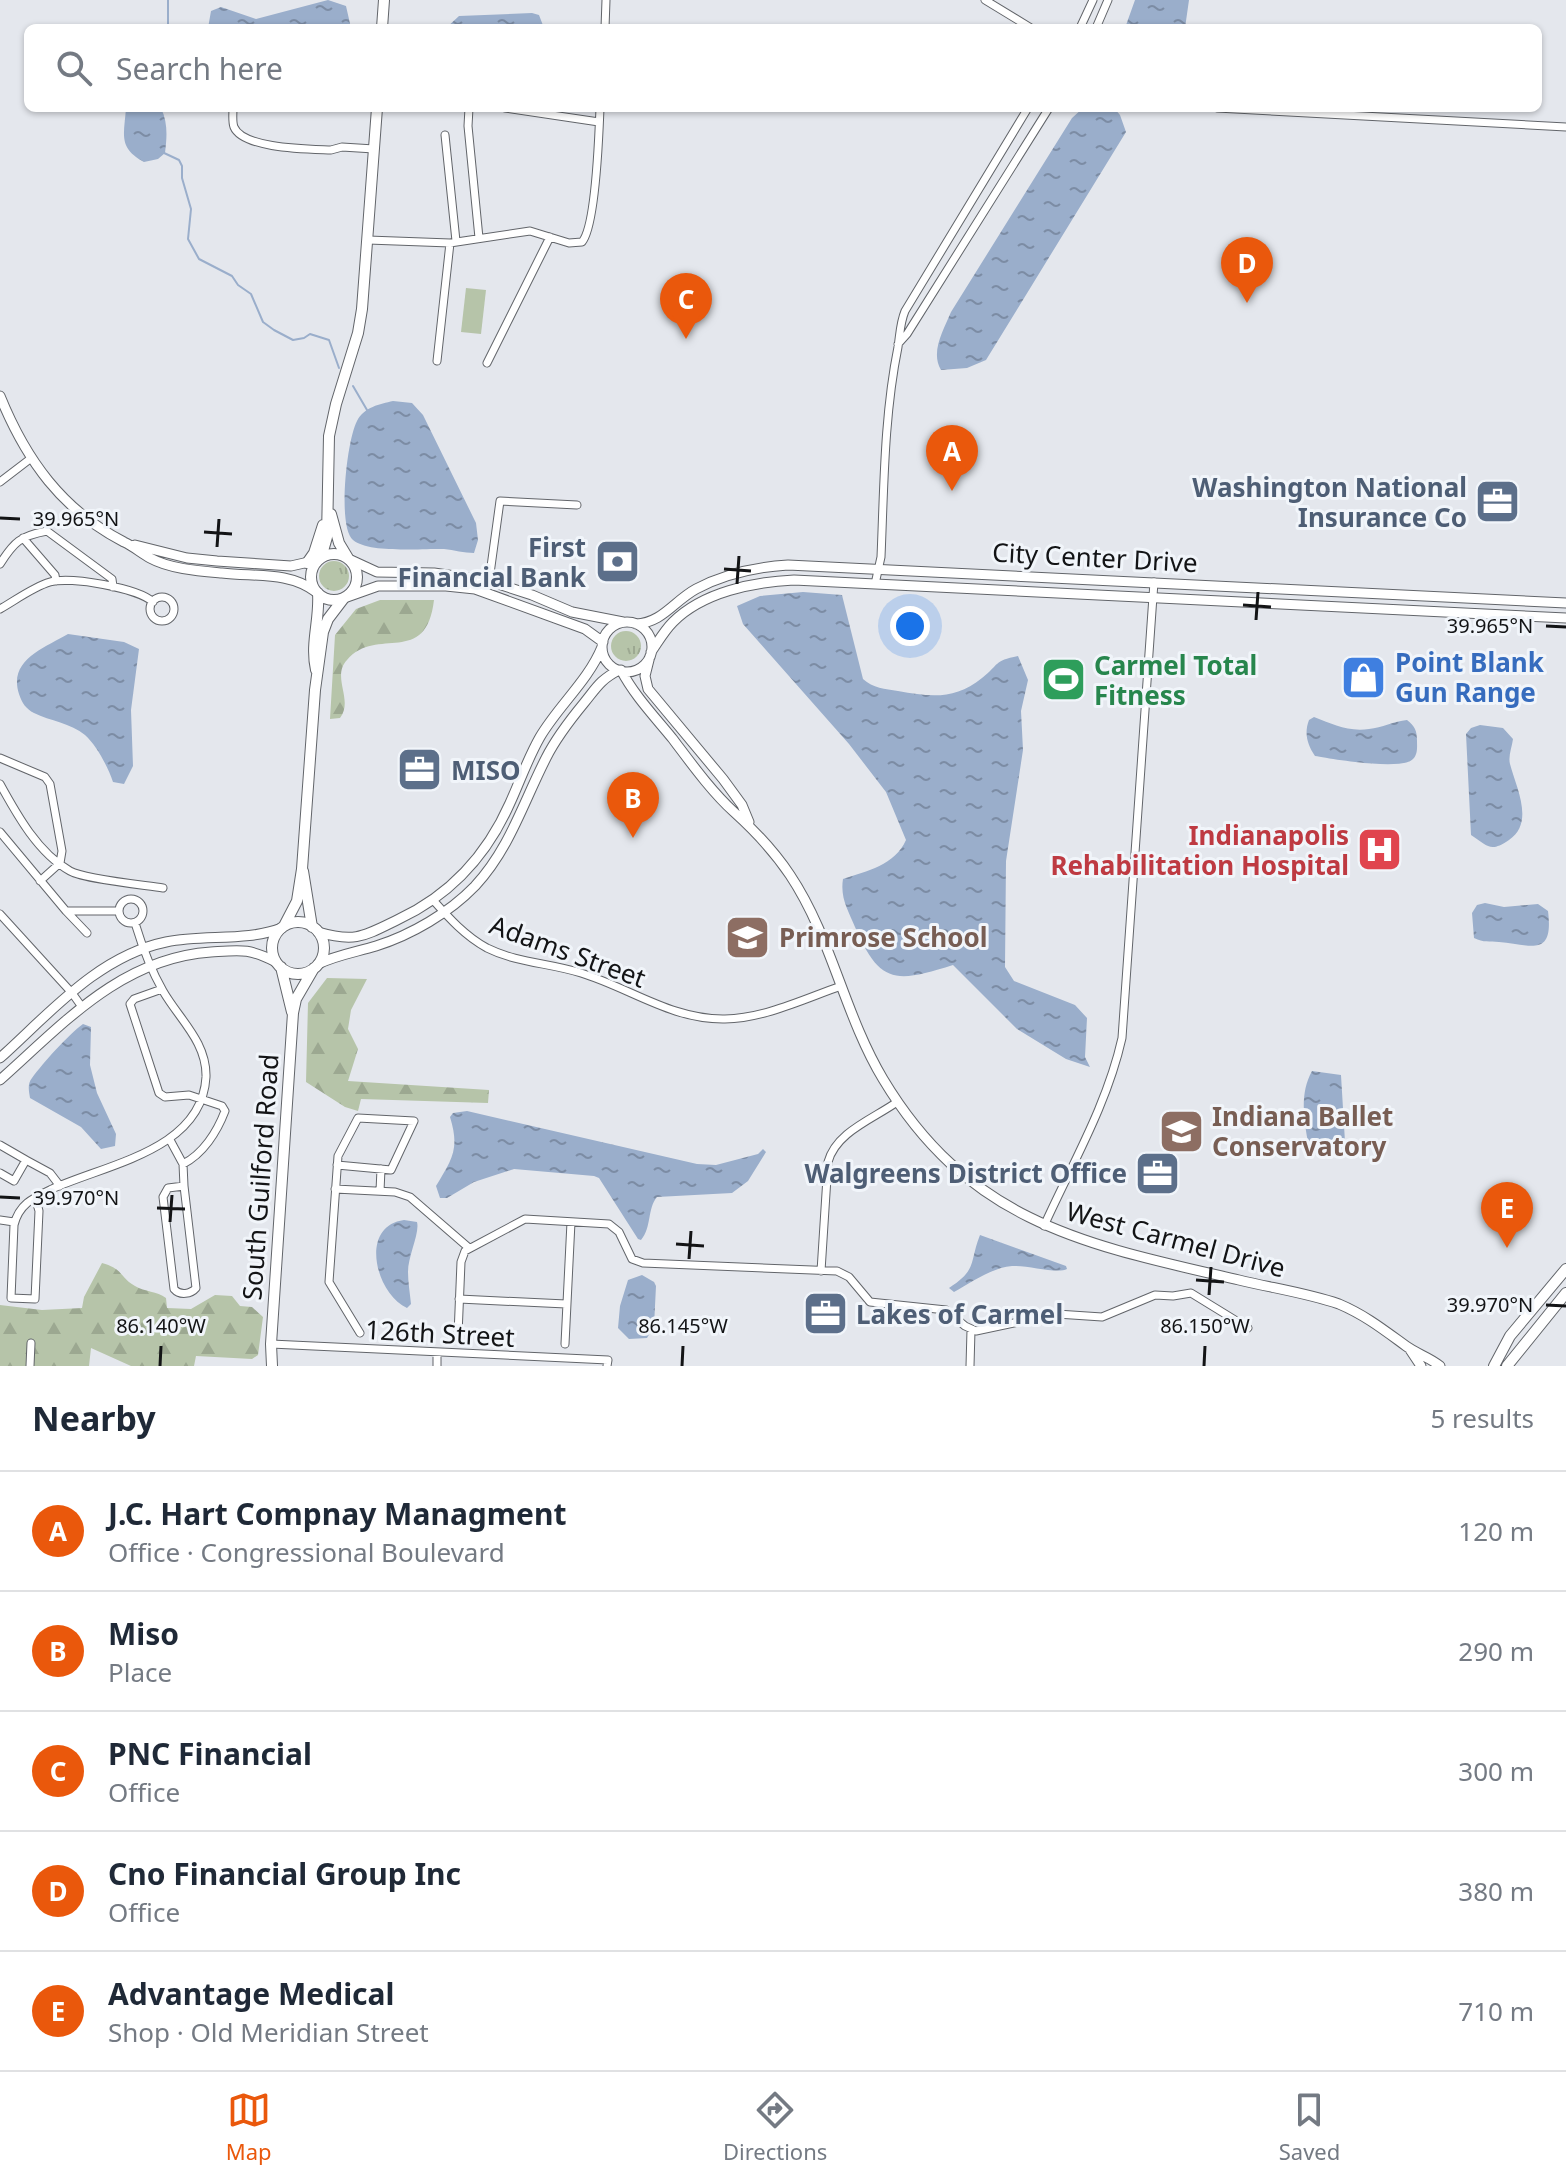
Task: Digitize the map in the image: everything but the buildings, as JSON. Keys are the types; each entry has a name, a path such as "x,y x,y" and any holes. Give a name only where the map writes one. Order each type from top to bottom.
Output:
{"main road":[{"path":"382,24 384,0"},
{"path":"317,676 313,641 318,611 317,592 311,575 327,537 329,436 358,333 377,112"},
{"path":"302,869 315,930 324,946 316,966 300,974 279,964 273,952 273,941 297,901 317,676 325,625 354,589 358,578 339,543 327,501"},
{"path":"307,563 314,553 326,515"},
{"path":"320,558 336,554 350,559"},
{"path":"317,592 332,600 345,597"},
{"path":"283,927 298,923 315,930"},
{"name":"South Guilford Road","path":"279,964 293,1013"},
{"name":"South Guilford Road","path":"272,1366 293,1013 296,999 316,966"},
{"path":"1494,1366 1518,1326 1566,1269"},
{"path":"1507,1366 1566,1293"},
{"name":"South Guilford Road","path":"265,1366 271,1344"}],"street":[{"path":"605,24 606,0"},
{"path":"985,0 1024,24"},
{"path":"1082,24 1093,0"},
{"path":"1098,24 1108,0"},
{"path":"233,112 233,126 240,135 257,142 331,150 342,147 374,149"},
{"path":"469,112 479,238"},
{"path":"532,112 599,122"},
{"path":"368,240 453,242 530,231 578,244 588,235 600,112"},
{"path":"875,584 881,557 889,390 898,329 905,311 1026,112"},
{"path":"898,344 1046,112"},
{"path":"1290,112 1566,127"},
{"path":"437,361 453,242 445,135"},
{"path":"487,363 550,237"},
{"path":"0,396 30,459 70,506 94,525 152,560 228,574 291,579 317,592"},
{"path":"0,482 30,459"},
{"path":"489,581 500,501 577,505"},
{"path":"0,564 14,543 47,531 112,579 113,587"},
{"path":"23,538 55,575 56,581"},
{"path":"128,543 202,560 291,566 320,558"},
{"path":"316,966 340,954 380,945 444,912 474,887 498,858 561,732 598,683 620,670 636,669 650,654 649,637 636,624 572,612 489,581 434,573 381,573 350,559"},
{"name":"City Center Drive","path":"636,624 656,620 688,593 703,585 744,571 788,565 1566,603"},
{"name":"City Center Drive","path":"650,654 666,629 686,611 736,589 794,580 1566,618"},
{"path":"0,609 56,581 127,589 153,602"},
{"path":"1044,1226 1105,1098 1115,1072 1122,1038 1154,582"},
{"path":"345,597 378,586 431,585 475,589 585,629 602,644 608,662 620,670"},
{"path":"315,930 340,939 354,938 400,919 433,900 460,878 490,841 540,738 556,713 588,675 611,628 623,622"},
{"name":"West Carmel Drive","path":"650,654 645,676 648,689 723,779 742,805 751,825 789,873 824,939 856,1026 897,1102 925,1137 958,1170 988,1193 1044,1226 1101,1247 1329,1300 1366,1317 1440,1366"},
{"name":"West Carmel Drive","path":"620,670 691,762 734,812 751,825"},
{"path":"0,758 45,777 50,784 62,851 60,863 40,881"},
{"path":"0,784 25,827 72,873 163,888"},
{"path":"0,832 87,933"},
{"path":"133,900 136,883"},
{"path":"133,900 143,909 135,923 125,922 119,911 124,902 133,900"},
{"name":"Adams Street","path":"433,900 465,933 505,956 581,973 692,1016 742,1017 779,1008 841,986"},
{"path":"66,911 119,911"},
{"path":"0,914 82,1007"},
{"path":"35,1197 39,1211 35,1299 11,1298 14,1222 19,1210 35,1197 170,1140 187,1126 203,1099 206,1073 201,1051 162,989 143,950 135,923"},
{"path":"0,1058 95,974 143,950 167,942 206,937 253,937 283,927"},
{"path":"0,1080 82,1007 124,976 151,964 196,953 243,950 258,952 279,964"},
{"path":"162,989 134,999 130,1004 159,1093 165,1097 189,1095 222,1106 225,1111 204,1146 183,1164"},
{"path":"821,1271 828,1162 832,1151 843,1137 897,1102"},
{"path":"337,1165 391,1170 414,1121 358,1118 338,1156 337,1165 335,1189 329,1284 360,1333"},
{"path":"170,1140 183,1164 196,1288 192,1292 182,1293 174,1289 163,1197 168,1188 184,1186"},
{"path":"0,1145 50,1173 60,1186"},
{"path":"0,1173 14,1181 26,1160"},
{"path":"380,1191 381,1169"},
{"path":"335,1189 403,1194 415,1200 469,1248"},
{"path":"458,1335 461,1262 469,1248 525,1219 609,1224 619,1232 632,1259 643,1263 846,1274 870,1302 946,1310 971,1330 982,1331 1057,1314 1102,1317 1155,1295 1173,1296 1185,1292 1248,1328"},
{"path":"0,1220 14,1222"},
{"path":"565,1344 571,1222"},
{"path":"459,1299 566,1304"},
{"path":"970,1366 971,1330"},
{"path":"30,1366 31,1343"},
{"name":"126th Street","path":"271,1344 608,1363"},
{"name":"West Carmel Drive","path":"1409,1348 1421,1366"},
{"path":"437,1353 437,1366"}],"green space":[{"path":"466,288 486,290 481,334 461,332"},
{"path":"334,561 345,565 349,576 345,587 334,591 323,587 319,576 323,565"},
{"path":"380,600 434,600 429,621 421,633 411,640 372,645 359,650 347,660 341,674 344,711 340,718 330,719 335,635 356,609"},
{"path":"626,631 632,632 640,640 640,652 632,660 626,661 620,660 612,652 611,646 612,640 620,632"},
{"path":"327,978 367,979 351,1010 348,1029 358,1049 348,1081 489,1090 488,1103 361,1099 358,1111 345,1107 306,1082 308,1003"},
{"path":"102,1263 114,1268 135,1286 166,1298 167,1308 191,1309 215,1295 232,1296 240,1306 252,1307 263,1317 258,1355 252,1359 196,1356 194,1366 131,1366 91,1348 89,1366 0,1366 0,1305 42,1310 82,1308 84,1297"}],"water":[{"path":"328,0 346,6 350,24 209,24 211,11 221,7 256,19"},
{"path":"1135,0 1189,0 1186,24 1126,24"},
{"path":"532,13 539,15 542,24 450,24 459,16"},
{"path":"126,112 162,112 166,125 165,153 158,159 144,162 126,146"},
{"path":"1079,112 1117,112 1126,132 986,360 967,368 941,370 937,348 951,312"},
{"path":"393,401 412,403 423,415 476,523 478,540 474,553 371,547 353,540 348,532 345,482 353,431 364,412"},
{"path":"803,592 842,595 863,679 879,688 921,695 952,693 972,685 1000,661 1018,656 1028,680 1021,711 1023,750 1006,861 1005,967 1014,981 1075,1005 1087,1018 1085,1057 1090,1067 1066,1059 1017,1029 953,965 917,975 892,974 873,960 864,946 845,904 843,879 888,861 906,840 886,792 849,744 743,624 737,606 760,596"},
{"path":"68,634 124,642 139,649 131,710 133,766 124,784 113,782 102,757 85,735 31,711 20,697 17,682 23,664 39,650"},
{"path":"1314,717 1340,727 1361,730 1407,720 1416,732 1416,755 1406,762 1395,764 1315,756 1307,734 1309,720"},
{"path":"1480,725 1503,728 1513,739 1510,761 1522,804 1521,824 1517,833 1503,844 1493,847 1471,835 1466,734"},
{"path":"1485,903 1504,907 1538,904 1548,911 1547,936 1543,942 1530,946 1474,938 1472,913 1477,905"},
{"path":"83,1024 91,1027 90,1065 97,1093 116,1134 115,1146 101,1149 81,1127 30,1098 29,1093 29,1083 37,1072"},
{"path":"1312,1071 1341,1075 1345,1142 1337,1156 1310,1153 1304,1101"},
{"path":"467,1111 697,1164 716,1165 758,1154 763,1149 766,1152 748,1181 732,1193 657,1197 641,1240 599,1178 594,1176 514,1169 474,1182 447,1198 440,1198 436,1186 450,1161 454,1146 450,1117 453,1113"},
{"path":"404,1220 417,1222 409,1266 411,1304 407,1308 387,1289 377,1261 381,1234 390,1225"},
{"path":"980,1235 1066,1266 1067,1269 1004,1267 954,1292 949,1288 969,1270"},
{"path":"642,1275 656,1286 654,1326 647,1338 629,1339 618,1328 620,1306 628,1280"}],"waterway":[{"path":"168,0 168,24"},
{"path":"162,152 179,160 182,166 182,178 191,209 188,239 199,259 232,276 238,285 251,294 263,322 274,330 293,340 310,334 329,340 339,368"},
{"path":"353,386 367,410"}],"place":[{"name":"Cno Financial Group Inc","path":"1247,303"},
{"name":"PNC Financial","path":"686,339"},
{"name":"J.C. Hart Compnay Managment","path":"952,491"},
{"name":"Washington National Insurance Co","path":"1498,502"},
{"name":"First Financial Bank","path":"617,562"},
{"name":"Point Blank Gun Range","path":"1364,677"},
{"name":"Carmel Total Fitness","path":"1063,680"},
{"name":"MISO","path":"420,770"},
{"name":"Miso","path":"633,838"},
{"name":"Indianapolis Rehabilitation Hospital","path":"1380,850"},
{"name":"Primrose School","path":"748,937"},
{"name":"Indiana Ballet Conservatory","path":"1181,1131"},
{"name":"Walgreens District Office","path":"1158,1173"},
{"name":"Advantage Medical","path":"1507,1248"},
{"name":"Lakes of Carmel","path":"825,1314"}]}
